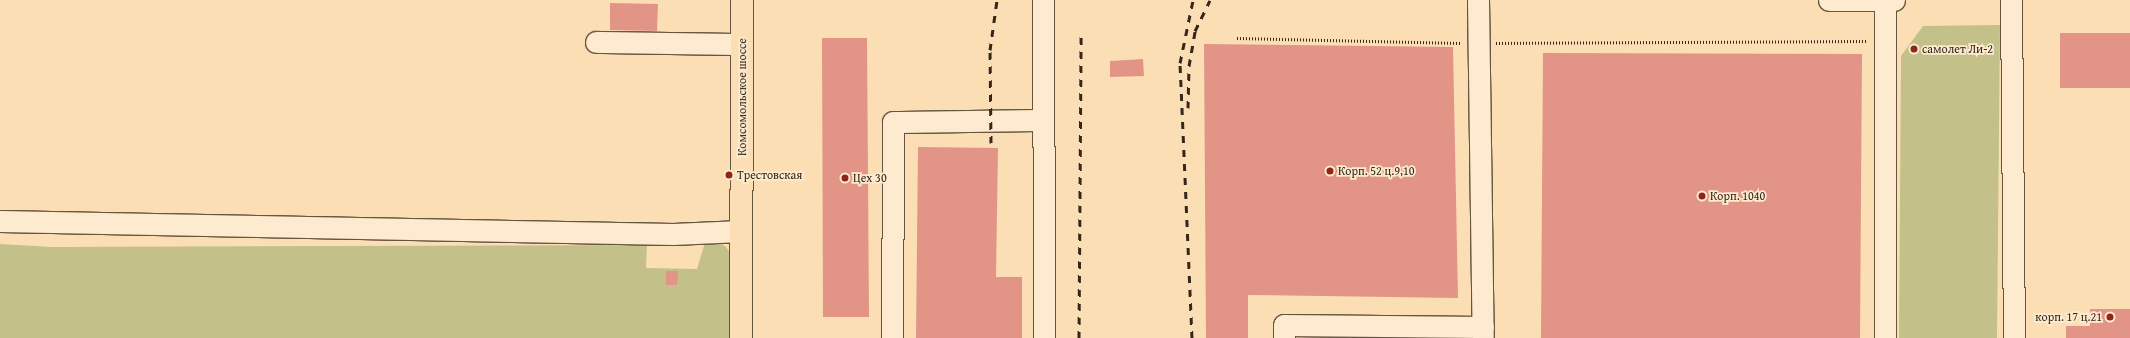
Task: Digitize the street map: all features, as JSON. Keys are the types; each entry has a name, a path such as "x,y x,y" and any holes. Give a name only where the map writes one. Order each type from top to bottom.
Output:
{"main road":[{"name":"Комсомольское шоссе","path":"741,338 742,0"}],"street":[{"path":"1043,0 1044,338"},
{"path":"1284,338 1284,325 1483,332 1478,0"},
{"path":"1829,0 1894,0"},
{"path":"1885,0 1885,338"},
{"path":"2011,0 2014,338"},
{"path":"596,42 742,44"},
{"path":"892,338 893,122 1043,120"},
{"path":"0,221 666,234 741,231"}],"path":[{"path":"1237,38 1479,43 1885,41"}],"shaded area":[{"path":"2000,25 1997,338 1899,338 1901,56 1923,26"},
{"path":"706,239 718,241 726,247 732,256 732,338 0,338 0,244 52,247 647,245 646,268 697,269"}],"building":[{"path":"610,3 658,4 657,31 610,30"},
{"path":"2060,33 2130,33 2130,88 2060,88"},
{"name":"Цех 30","path":"822,38 867,38 869,317 823,317"},
{"name":"Корп. 52 ц.9,10","path":"1204,44 1453,47 1458,298 1248,295 1248,338 1206,338"},
{"name":"Корп. 1040","path":"1543,53 1862,54 1860,338 1541,338"},
{"path":"1143,59 1144,76 1110,77 1110,61"},
{"path":"918,147 998,148 996,277 1022,277 1022,338 916,338"},
{"path":"666,271 678,271 677,285 666,285"},
{"name":"корп. 17 ц.21","path":"2090,309 2130,309 2130,338 2066,338 2066,326 2090,326"}],"railway":[{"path":"991,143 990,50 997,0"},
{"path":"1192,338 1180,63 1193,0"},
{"path":"1188,108 1189,66 1195,31 1210,0"},
{"path":"1079,338 1081,34"}],"place":[{"name":"самолет Ли-2","path":"1914,49"},
{"name":"Корп. 52 ц.9,10","path":"1330,171"},
{"name":"Трестовская","path":"729,175"},
{"name":"Цех 30","path":"845,178"},
{"name":"Корп. 1040","path":"1702,196"},
{"name":"корп. 17 ц.21","path":"2110,317"}]}
